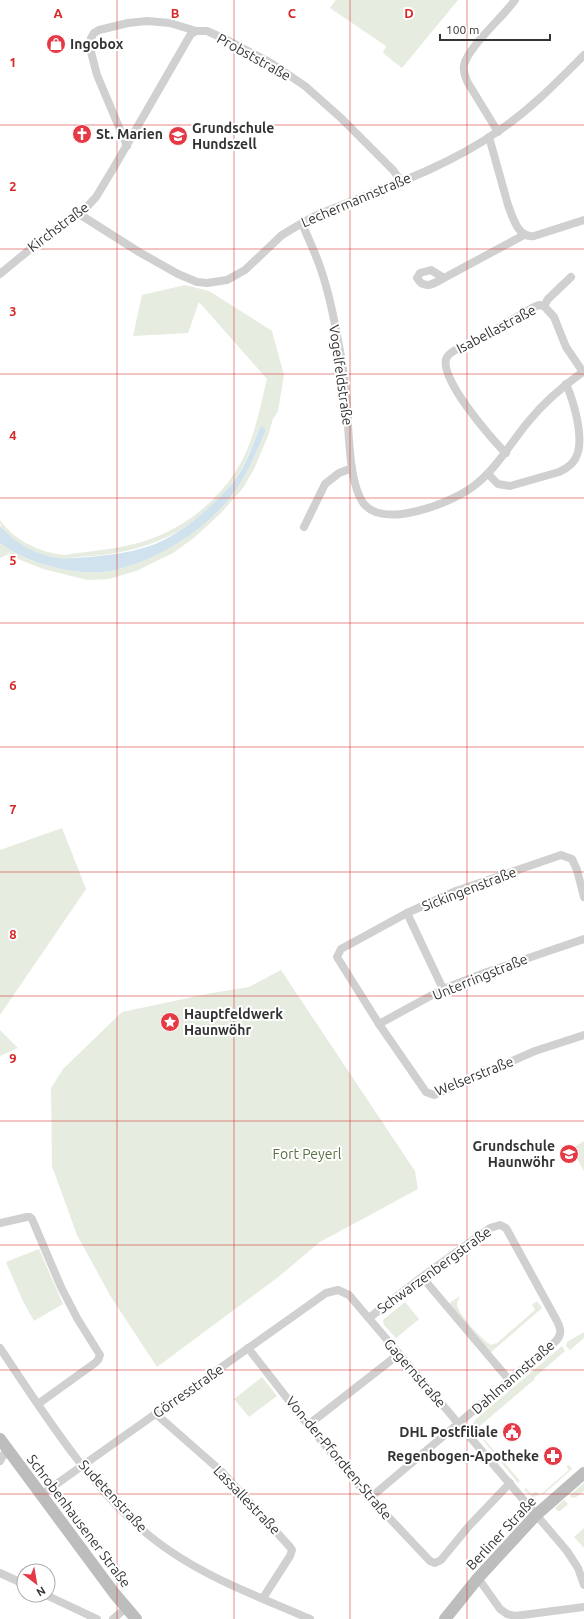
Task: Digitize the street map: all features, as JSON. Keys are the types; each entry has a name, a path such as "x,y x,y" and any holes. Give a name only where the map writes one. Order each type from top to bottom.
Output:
{"street":[{"path":"498,132 464,76 464,65 470,52 515,0"},
{"name":"Probststraße","path":"127,146 93,63 91,43 94,33 105,28 128,23 147,21 170,23 196,31 207,32 229,41 271,63 305,86 341,118 401,181"},
{"name":"Kirchstraße","path":"0,274 40,241 79,214 96,197 191,34 196,31"},
{"name":"Lechermannstraße","path":"79,214 139,252 178,274 197,282 208,283 227,280 245,270 282,235 302,223 317,215 445,163 489,138 530,107 584,55"},
{"path":"489,138 512,215 520,231 524,235"},
{"path":"444,278 524,235 534,236 584,220"},
{"name":"Vogelfeldstraße","path":"302,223 319,264 332,310 346,391 352,468 360,496 364,504 374,512 388,514 418,511 446,502 470,489 488,474"},
{"name":"Isabellastraße","path":"544,306 548,299 571,277"},
{"name":"Isabellastraße","path":"544,306 554,317 566,346 583,372"},
{"name":"Isabellastraße","path":"506,453 494,442 469,410 448,376 445,364 446,358 450,353 482,338 532,308 544,306"},
{"path":"566,384 576,413 578,429 577,455 574,461 559,472 510,486 498,484 488,474 506,453 540,407 566,384 583,372"},
{"path":"304,527 325,484 340,473 352,468"},
{"name":"Sickingenstraße","path":"337,957 341,949 407,913 456,891 562,855 572,859 584,897"},
{"path":"407,913 443,989"},
{"name":"Unterringstraße","path":"379,1024 443,989 487,972 584,939"},
{"name":"Welserstraße","path":"337,957 379,1024 426,1092 434,1095 536,1051 584,1035"},
{"path":"0,1223 27,1216 32,1219 60,1287 100,1355 96,1363 38,1404"},
{"name":"Schwarzenbergstraße","path":"369,1318 490,1228 500,1225"},
{"name":"Dahlmannstraße","path":"370,1498 559,1338 561,1330 558,1321 506,1228 500,1225"},
{"path":"422,1278 510,1380"},
{"name":"Gagernstraße","path":"338,1290 349,1294 510,1483 536,1516 581,1567 584,1585"},
{"name":"Görresstraße","path":"41,1495 326,1293 338,1290"},
{"name":"Sudetenstraße","path":"0,1348 38,1404 83,1465 121,1508 152,1537 205,1572 244,1591 310,1619"},
{"name":"Von-der-Pfordten-Straße","path":"248,1348 308,1425 370,1498 430,1561 435,1563 441,1560 469,1526 510,1483"},
{"path":"308,1425 399,1354"},
{"name":"Lassallestraße","path":"156,1414 222,1472 290,1547 290,1556 263,1598"},
{"path":"0,1461 3,1444"},
{"name":"Schrobenhausener Straße","path":"3,1444 126,1608 136,1619"},
{"name":"Berliner Straße","path":"445,1619 478,1578 536,1516 584,1473"},
{"path":"0,1573 16,1580"},
{"path":"478,1578 500,1610 507,1614 515,1616 584,1607"},
{"path":"56,1600 97,1619"},
{"path":"113,1619 126,1608"}],"green space":[{"path":"336,0 458,0 402,68 383,53 386,46 330,8"},
{"path":"185,285 209,291 272,331 284,375 278,411 273,419 268,436 254,469 243,488 221,513 195,537 173,553 136,571 109,579 88,580 43,569 18,559 8,552 9,554 0,558 0,543 11,551 39,563 71,571 102,572 115,570 147,559 180,541 222,507 238,487 251,464 265,432 260,428 243,466 233,482 204,512 189,524 164,539 122,552 57,558 46,556 24,547 5,532 0,524 0,520 20,540 46,551 64,555 105,550 145,541 177,527 206,506 230,480 247,450 254,433 267,379 199,302 188,333 133,336 142,295"},
{"path":"62,828 86,889 0,1015 0,850"},
{"name":"Fort Peyerl","path":"281,970 415,1171 418,1189 320,1242 277,1278 157,1367 111,1297 77,1235 52,1166 51,1088 63,1069 122,1012 212,993 249,987"},
{"path":"0,1030 18,1048 0,1056"},
{"path":"584,1141 584,1171 571,1149"},
{"path":"39,1249 63,1304 34,1321 22,1299 6,1262"},
{"path":"460,1296 457,1305 462,1315 477,1333 491,1345 497,1343 535,1310 532,1305 537,1301 542,1308 490,1353 448,1304"},
{"path":"405,1302 419,1319 396,1338 384,1325 383,1320"},
{"path":"584,1332 584,1338 570,1350 566,1346 567,1342"},
{"path":"562,1346 565,1351 534,1378 535,1379 475,1430 472,1425 475,1420"},
{"path":"262,1377 277,1396 249,1417 234,1399"},
{"path":"484,1439 520,1481 518,1483 483,1440"},
{"path":"569,1465 572,1469 545,1493 541,1494 569,1470 566,1466"},
{"path":"584,1483 584,1491 575,1498 572,1498 570,1496 571,1494"},
{"path":"526,1488 531,1494 536,1492 540,1495 533,1497 524,1490"},
{"path":"564,1500 568,1504 558,1511 555,1508"},
{"path":"584,1528 584,1548 574,1537"}],"water":[{"path":"262,427 265,429 265,432 251,464 238,487 222,507 195,531 165,551 148,559 115,570 102,572 71,571 39,563 11,551 0,543 0,526 18,543 41,554 59,558 75,558 121,553 143,548 164,540 192,522 226,491 242,469 260,428"}],"place":[{"name":"Ingobox","path":"56,44"},
{"name":"St. Marien","path":"82,134"},
{"name":"Grundschule Hundszell","path":"178,136"},
{"name":"Hauptfeldwerk Haunwöhr","path":"170,1022"},
{"name":"Grundschule Haunwöhr","path":"569,1154"},
{"name":"DHL Postfiliale","path":"512,1432"},
{"name":"Regenbogen-Apotheke","path":"553,1456"}]}
